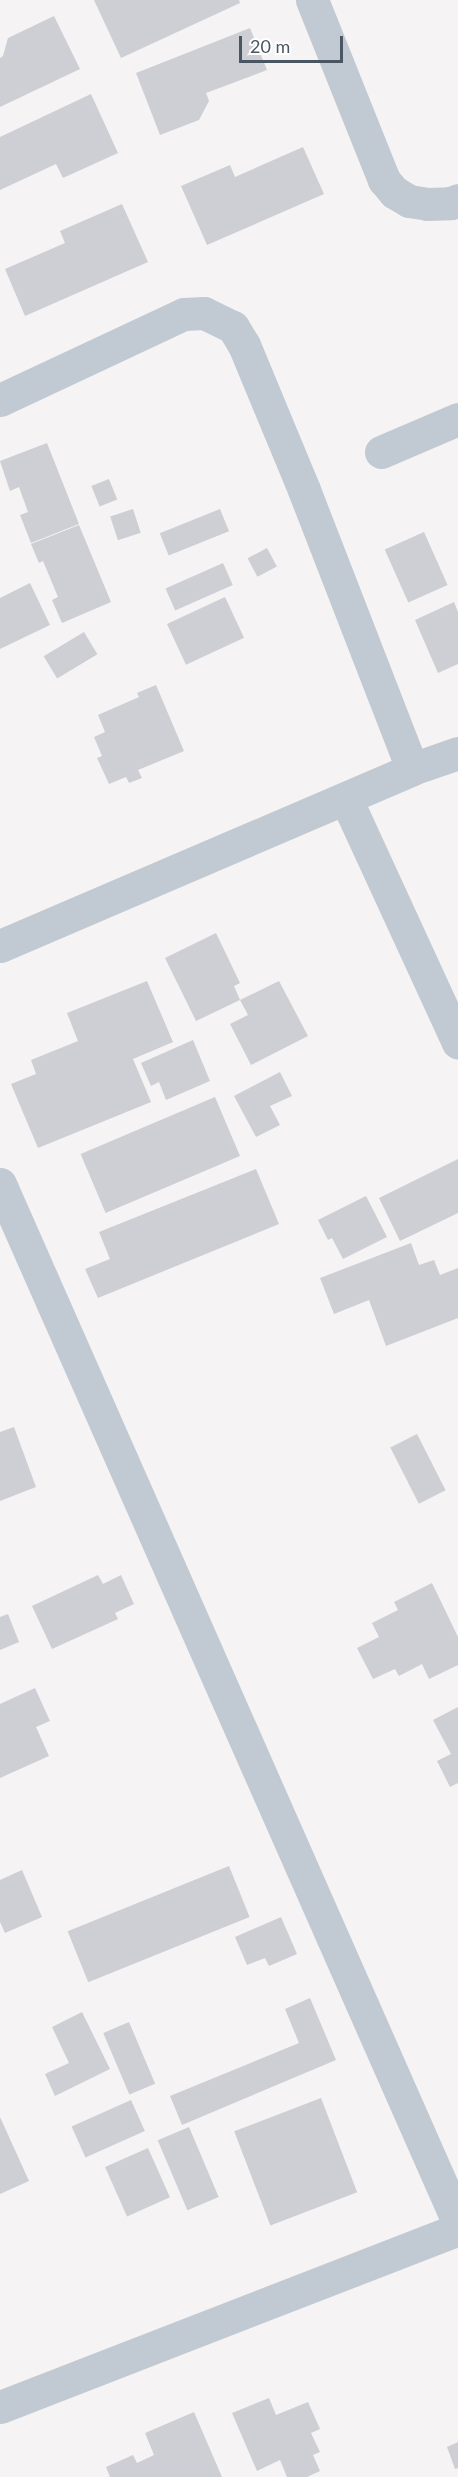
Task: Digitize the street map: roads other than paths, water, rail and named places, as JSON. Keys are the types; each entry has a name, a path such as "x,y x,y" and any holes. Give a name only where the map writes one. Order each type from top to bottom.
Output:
{"street":[{"path":"312,0 384,180 394,192 410,201 427,204 452,203 458,200"},
{"path":"2,394 184,314 204,313 232,327 244,345 304,490 412,769"},
{"path":"381,452 458,419"},
{"path":"0,946 412,769 458,753"},
{"path":"346,799 458,1042"},
{"path":"0,1184 458,2222"},
{"path":"0,2407 458,2229"}]}
